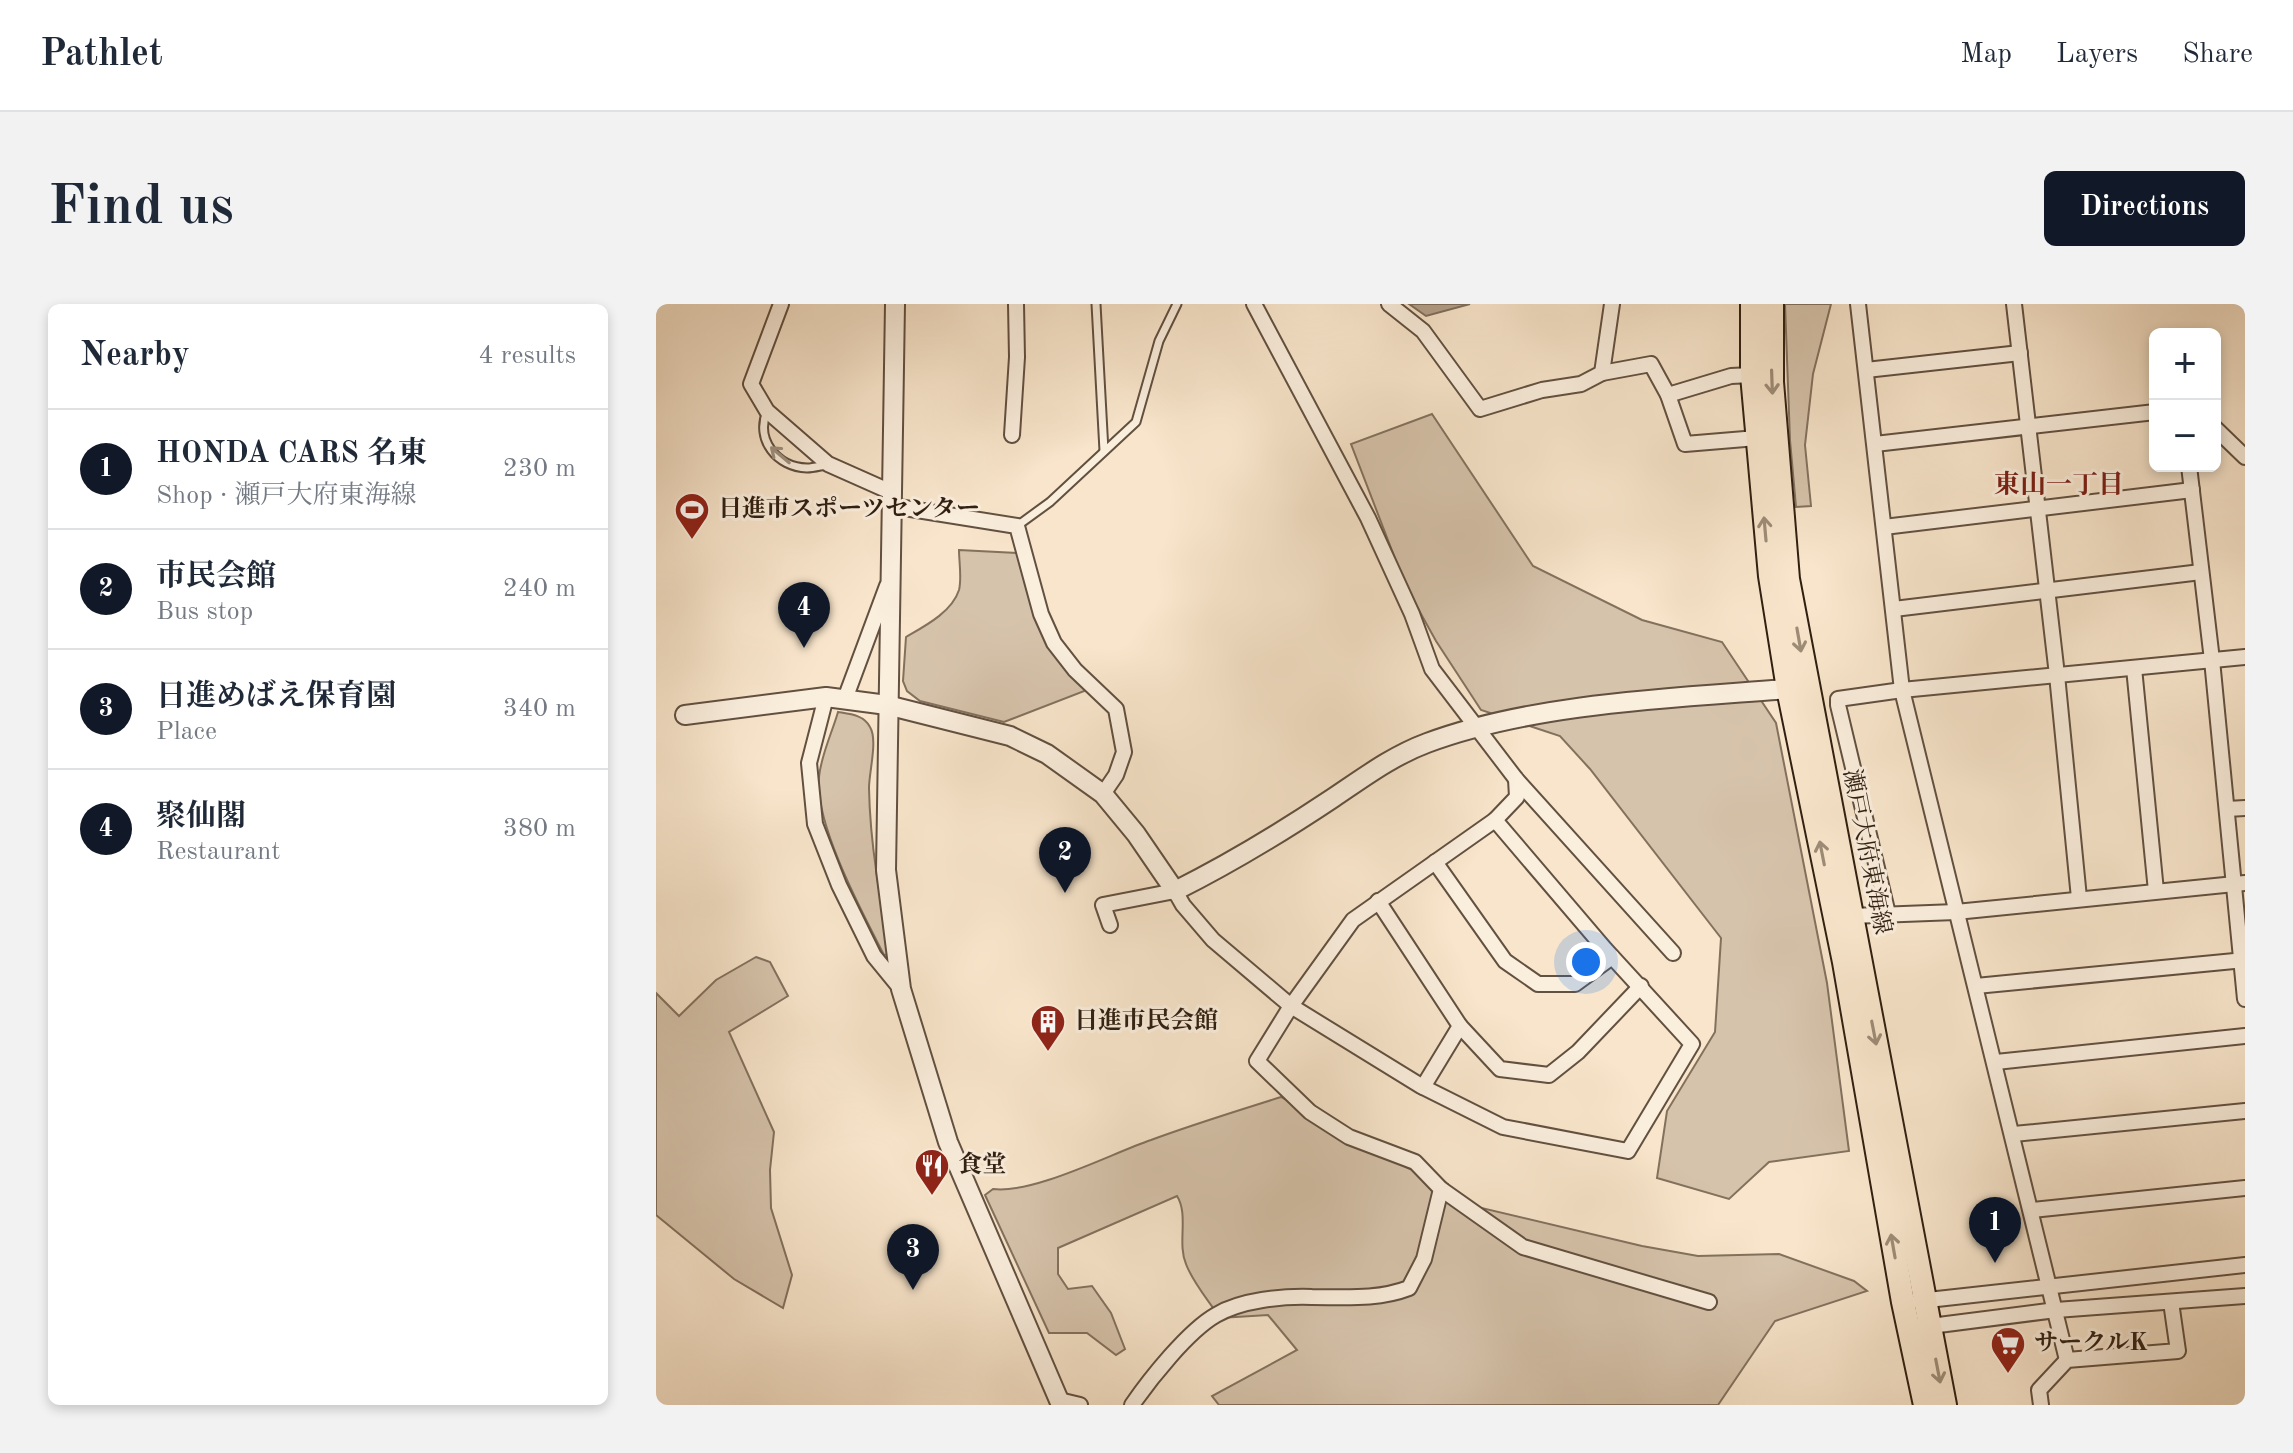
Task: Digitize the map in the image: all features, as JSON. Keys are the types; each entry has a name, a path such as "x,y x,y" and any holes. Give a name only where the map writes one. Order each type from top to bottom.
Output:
{"main road":[{"name":"瀬戸大府東海線","path":"1752,304 1752,375 1757,438 1770,576 1788,689 1914,1301 1945,1405"},
{"name":"瀬戸大府東海線","path":"1772,304 1772,382 1788,579 1851,916 1914,1301"},
{"name":"瀬戸大府東海線","path":"1920,1327 1925,1405"}],"street":[{"path":"781,304 751,384 767,411 828,464 892,499 1017,526 1041,614 1054,643 1075,670 1116,709 1124,752 1116,775 1103,794"},
{"path":"895,304 886,870 901,989 948,1142 1060,1403 1080,1405"},
{"path":"1012,435 1017,357 1016,304"},
{"path":"1254,304 1368,518 1412,614 1432,669 1516,779 1673,953"},
{"path":"1389,304 1423,331 1480,409 1542,390 1581,384 1602,373 1651,364 1668,395 1685,444 1757,438"},
{"path":"1602,373 1612,304"},
{"path":"1858,304 1902,690 2014,1134 2067,1360"},
{"path":"2014,304 2079,898"},
{"path":"1866,370 2020,353"},
{"path":"1668,395 1731,376 1752,375"},
{"path":"1875,444 2149,413"},
{"path":"2221,434 2245,457"},
{"path":"2190,472 2227,809 2240,883 2245,999"},
{"path":"1884,527 2192,490"},
{"path":"1894,609 2201,572"},
{"path":"845,699 890,578"},
{"path":"1888,914 1837,701 1902,690 2245,657"},
{"path":"2134,668 2156,891"},
{"path":"1110,925 1103,905 1175,891 1331,799 1382,764 1427,743 1552,713 1788,689"},
{"path":"826,697 809,763 815,824 839,885 874,956 901,989"},
{"path":"685,715 826,697 887,705 1010,736 1047,754 1103,794 1136,834 1183,905 1213,940 1291,1006 1423,1087 1503,1127 1628,1151 1692,1044 1612,957 1495,820"},
{"path":"1516,779 1517,797 1495,820 1353,920 1291,1006 1257,1061 1310,1112 1349,1137 1415,1162 1441,1189 1523,1247 1709,1302"},
{"path":"2227,809 2245,808"},
{"path":"1435,862 1505,961 1538,984 1575,984 1612,957"},
{"path":"1851,916 1956,912 2240,883"},
{"path":"1378,901 1460,1026 1500,1069 1549,1075 1578,1052 1641,986"},
{"path":"1976,986 2243,960"},
{"path":"1423,1087 1460,1026"},
{"path":"1996,1062 2245,1036"},
{"path":"2014,1134 2245,1111"},
{"path":"2032,1210 2245,1188"},
{"path":"1132,1405 1197,1329 1217,1314 1270,1298 1377,1297 1409,1288 1424,1259 1441,1189"},
{"path":"1914,1301 2245,1265"},
{"path":"1920,1327 2056,1310 2245,1296"},
{"path":"2041,1405 2039,1390 2067,1360 2178,1351 2171,1302"}],"lane":[{"path":"1096,304 1104,451"},
{"path":"1017,526 1050,502 1136,422 1159,341 1177,304"},
{"path":"767,411 761,425 763,439 774,452 788,463 807,468 828,464"}],"shaded area":[{"path":"1409,304 1470,304 1426,316"},
{"path":"1785,304 1831,304 1813,374 1805,445 1811,506 1796,507"},
{"path":"1432,414 1533,566 1642,620 1722,642 1776,723 1827,983 1849,1151 1769,1162 1729,1199 1657,1178 1667,1111 1715,1032 1721,938 1590,769 1560,736 1481,710 1436,641 1406,587 1351,444"},
{"path":"959,550 1017,553 1040,628 1059,660 1087,690 1004,722 920,701 907,691 903,681 906,637 937,618 955,598 960,580"},
{"path":"838,712 860,718 872,733 869,788 871,830 891,954 884,955 841,867 819,796 820,769"},
{"path":"756,957 770,962 788,996 729,1032 774,1132 770,1170 771,1208 792,1275 783,1308 734,1279 656,1215 656,993 679,1016 716,980"},
{"path":"1281,1097 1408,1168 1448,1184 1456,1202 1642,1246 1698,1256 1779,1254 1854,1281 1867,1291 1775,1321 1718,1405 1219,1405 1212,1396 1297,1350 1268,1315 1220,1318 1186,1264 1182,1247 1182,1212 1177,1196 1058,1248 1058,1274 1068,1289 1092,1286 1111,1313 1125,1349 1116,1355 1087,1333 1049,1333 985,1195 993,1189 1029,1185 1072,1172 1167,1134"}],"place":[{"name":"日進市スポーツセンター","path":"692,541"},
{"name":"聚仙閣","path":"804,648"},
{"name":"市民会館","path":"1065,893"},
{"name":"日進市民会館","path":"1048,1053"},
{"name":"食堂","path":"932,1197"},
{"name":"HONDA CARS 名東","path":"1995,1263"},
{"name":"日進めばえ保育園","path":"913,1290"},
{"name":"サークルK","path":"2008,1375"}],"district":[{"name":"東山一丁目","path":"2059,486"}]}
